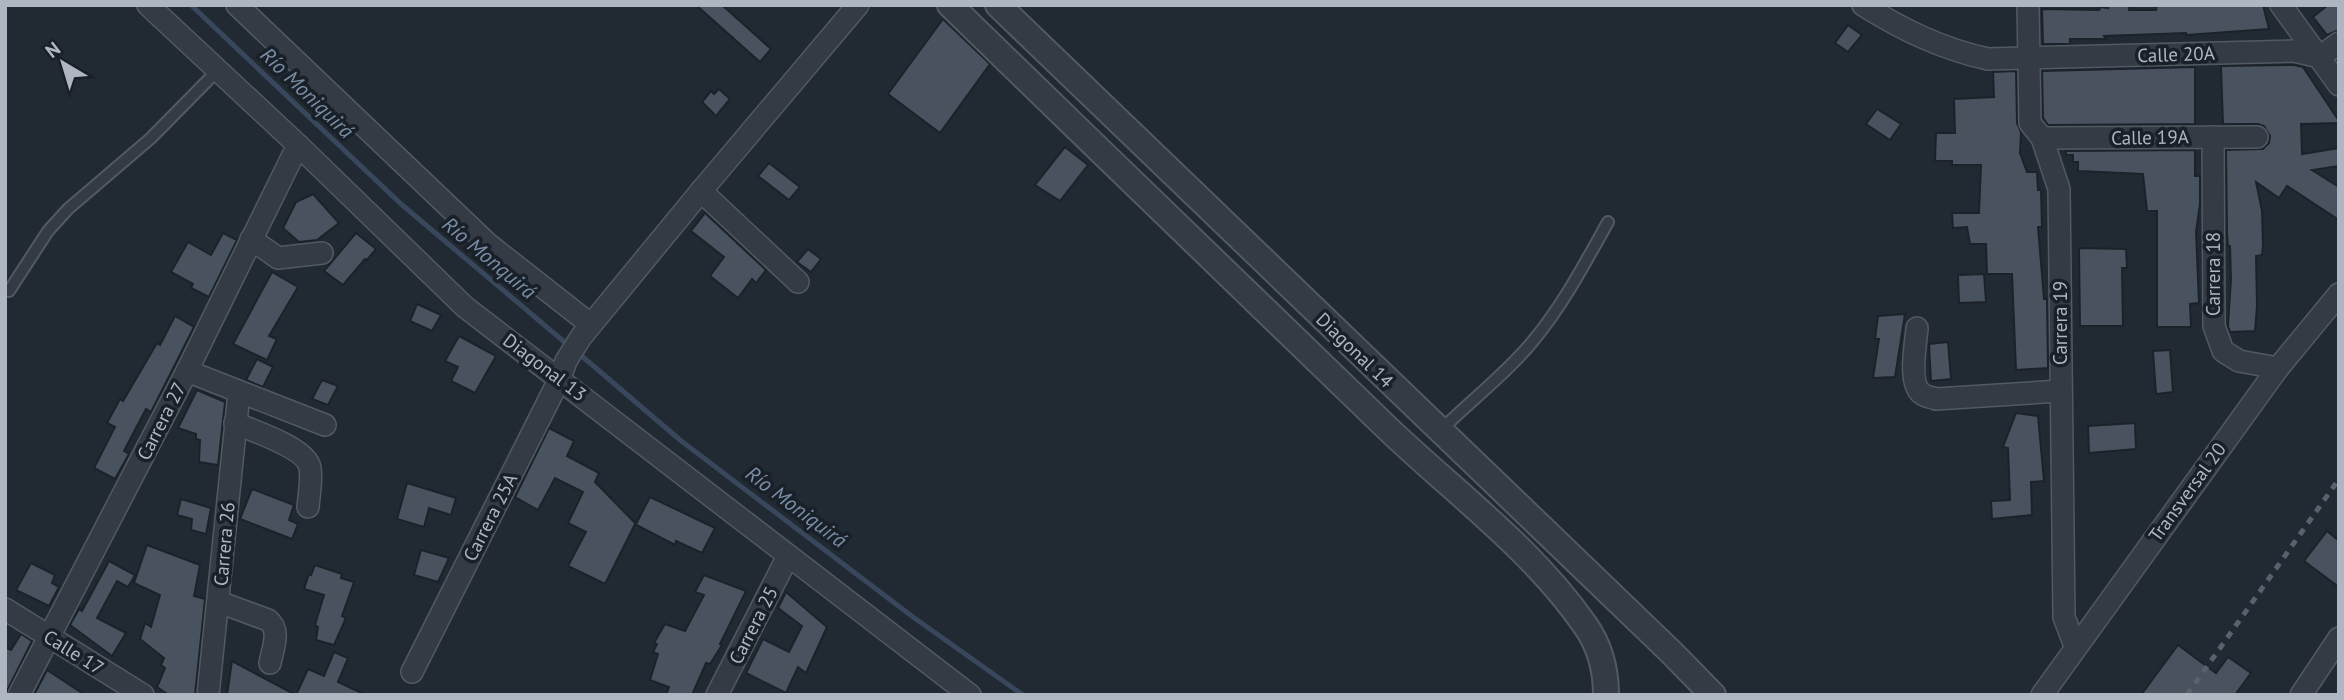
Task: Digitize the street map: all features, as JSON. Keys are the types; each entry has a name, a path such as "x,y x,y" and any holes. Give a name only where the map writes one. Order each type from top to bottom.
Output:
{"street":[{"name":"Diagonal 13","path":"148,5 219,69 465,307 563,370 788,556 970,695"},
{"path":"237,5 488,244 585,331"},
{"name":"Carrera 25A","path":"412,672 585,331 858,5"},
{"name":"Diagonal 14","path":"950,5 1381,422 1509,539 1550,581 1587,627 1597,644 1604,664 1606,695"},
{"name":"Diagonal 14","path":"998,5 1713,695"},
{"name":"Calle 20A","path":"1863,5 1902,30 1958,52 1988,59 2294,51 2320,57"},
{"name":"Carrera 19","path":"2028,5 2030,124 2042,138 2059,189 2064,617 2075,646"},
{"path":"2281,5 2339,85"},
{"path":"2320,57 2339,43"},
{"name":"Calle 19A","path":"2042,138 2257,136"},
{"name":"Carrera 18","path":"2213,137 2214,326 2223,351 2239,361 2278,368"},
{"name":"Carrera 27","path":"19,695 187,371 298,145"},
{"path":"701,191 798,282"},
{"path":"251,239 278,258 322,253"},
{"name":"Transversal 20","path":"2042,695 2278,368 2339,293"},
{"path":"1917,328 1913,376 1915,387 1922,395 1936,399 2060,391"},
{"path":"187,371 325,425"},
{"name":"Carrera 26","path":"208,695 239,393"},
{"path":"235,423 297,450 306,458 310,467 308,507"},
{"name":"Carrera 25","path":"717,695 788,556"},
{"path":"219,603 268,620 274,625 276,632 270,663"},
{"name":"Calle 17","path":"5,609 143,695"},
{"path":"2301,695 2339,638"}],"lane":[{"path":"9,291 48,231 68,209 151,138 219,69"},
{"path":"1440,431 1512,365 1533,341 1560,305 1608,222"}],"building":[{"path":"696,5 722,5 771,49 760,62"},
{"path":"2108,5 2129,5 2129,10 2156,10 2157,5 2263,5 2269,29 2186,35 2104,36 2106,39 2070,39 2070,44 2043,44 2042,9 2099,10 2101,7 2108,8"},
{"path":"2328,5 2339,5 2339,30 2327,35 2313,17"},
{"path":"943,19 990,64 940,133 888,94"},
{"path":"1848,25 1862,35 1848,52 1835,43"},
{"path":"2221,66 2303,67 2339,121 2301,124 2302,154 2339,148 2339,166 2312,170 2339,187 2339,220 2287,186 2279,198 2256,182 2262,211 2263,244 2262,255 2256,256 2255,331 2230,332 2228,326 2231,279 2227,233 2226,150 2263,149 2269,143 2270,136 2264,126 2258,124 2223,124"},
{"path":"2195,67 2195,124 2048,125 2043,118 2042,71"},
{"path":"2016,71 2020,153 2027,172 2037,172 2038,190 2041,190 2042,227 2038,227 2044,299 2047,299 2048,368 2016,370 2012,274 1987,274 1986,244 1970,244 1967,227 1953,228 1952,213 1979,213 1981,165 1952,165 1952,161 1935,161 1936,133 1955,133 1954,99 1994,97 1993,72"},
{"path":"719,89 730,99 716,116 702,102 711,91 714,94"},
{"path":"1877,109 1901,124 1890,140 1866,124"},
{"path":"1065,147 1088,165 1060,201 1035,185"},
{"path":"2195,150 2195,176 2200,176 2196,232 2199,303 2190,304 2191,327 2157,327 2157,211 2147,211 2143,174 2078,171 2078,162 2073,162 2073,155 2066,155 2066,151"},
{"path":"769,163 800,187 789,200 758,176"},
{"path":"313,194 339,223 317,240 299,242 283,228 296,202"},
{"path":"705,213 766,270 756,283 752,279 738,298 710,276 724,257 691,231"},
{"path":"223,233 237,240 209,297 191,288 193,284 171,272 188,242 211,255"},
{"path":"356,233 376,249 343,285 324,271"},
{"path":"2079,248 2126,249 2127,268 2122,268 2123,326 2080,326"},
{"path":"808,249 821,259 811,272 797,262"},
{"path":"272,272 298,287 269,336 277,339 267,360 233,344"},
{"path":"1984,274 1986,302 1959,303 1958,275"},
{"path":"417,304 441,315 432,331 410,321"},
{"path":"1905,314 1895,377 1873,378 1879,339 1875,339 1878,316"},
{"path":"175,316 194,327 151,412 146,409 124,451 129,454 115,479 94,468 115,427 107,423 157,343 160,345"},
{"path":"459,336 496,356 475,393 451,381 458,367 445,361"},
{"path":"1948,342 1951,379 1931,381 1929,344"},
{"path":"2170,350 2173,392 2156,394 2153,351"},
{"path":"257,359 273,367 263,387 246,380"},
{"path":"322,380 338,386 328,405 312,399"},
{"path":"197,390 225,402 218,465 199,462 200,440 196,439 196,434 178,428"},
{"path":"2016,413 2038,416 2044,481 2031,482 2032,515 1992,519 1991,501 2010,500 2008,448 2003,447"},
{"path":"2135,423 2136,449 2089,453 2088,426"},
{"path":"549,428 574,441 567,456 599,473 595,482 636,524 650,497 715,528 702,553 676,541 675,545 635,524 605,584 568,566 586,532 568,523 583,492 555,478 538,510 515,497"},
{"path":"407,483 456,498 451,515 429,508 424,527 397,519"},
{"path":"252,489 294,505 289,520 298,524 292,539 240,519"},
{"path":"181,499 211,508 206,534 191,530 192,519 177,515"},
{"path":"2327,531 2339,541 2339,587 2304,561"},
{"path":"147,545 200,565 194,596 205,599 195,695 169,695 157,687 165,668 161,665 164,658 140,639 145,623 151,627 160,595 134,583"},
{"path":"421,550 449,558 438,582 414,575"},
{"path":"109,561 135,575 128,587 117,581 97,618 126,633 112,656 70,625 79,609 82,611"},
{"path":"31,563 55,575 52,583 59,587 49,606 16,590"},
{"path":"315,565 342,574 341,578 354,582 342,616 346,618 334,645 316,640 318,627 315,625 324,595 304,589"},
{"path":"704,575 746,591 720,644 722,645 710,664 706,663 692,695 666,695 669,687 650,680 658,654 653,652 657,644 654,643 665,624 685,631 704,595 695,592"},
{"path":"786,592 827,627 806,673 798,667 786,693 746,673 763,639 789,652 802,626 778,608"},
{"path":"21,634 32,641 5,695 5,647 11,650"},
{"path":"2178,645 2216,673 2228,657 2251,673 2235,695 2141,695"},
{"path":"334,652 348,658 338,682 366,695 296,695 308,669 324,676"},
{"path":"232,661 260,676 296,695 227,695"},
{"path":"47,670 85,695 34,695"}],"waterway":[{"name":"Río Moniquirá","path":"191,5 401,204 568,345"},
{"name":"Río Moniquirá","path":"576,351 680,440 913,617 1023,695"}],"railway":[{"path":"2187,695 2339,479"}],"water label":[{"name":"Río Monquirá","path":"489,258"}]}
